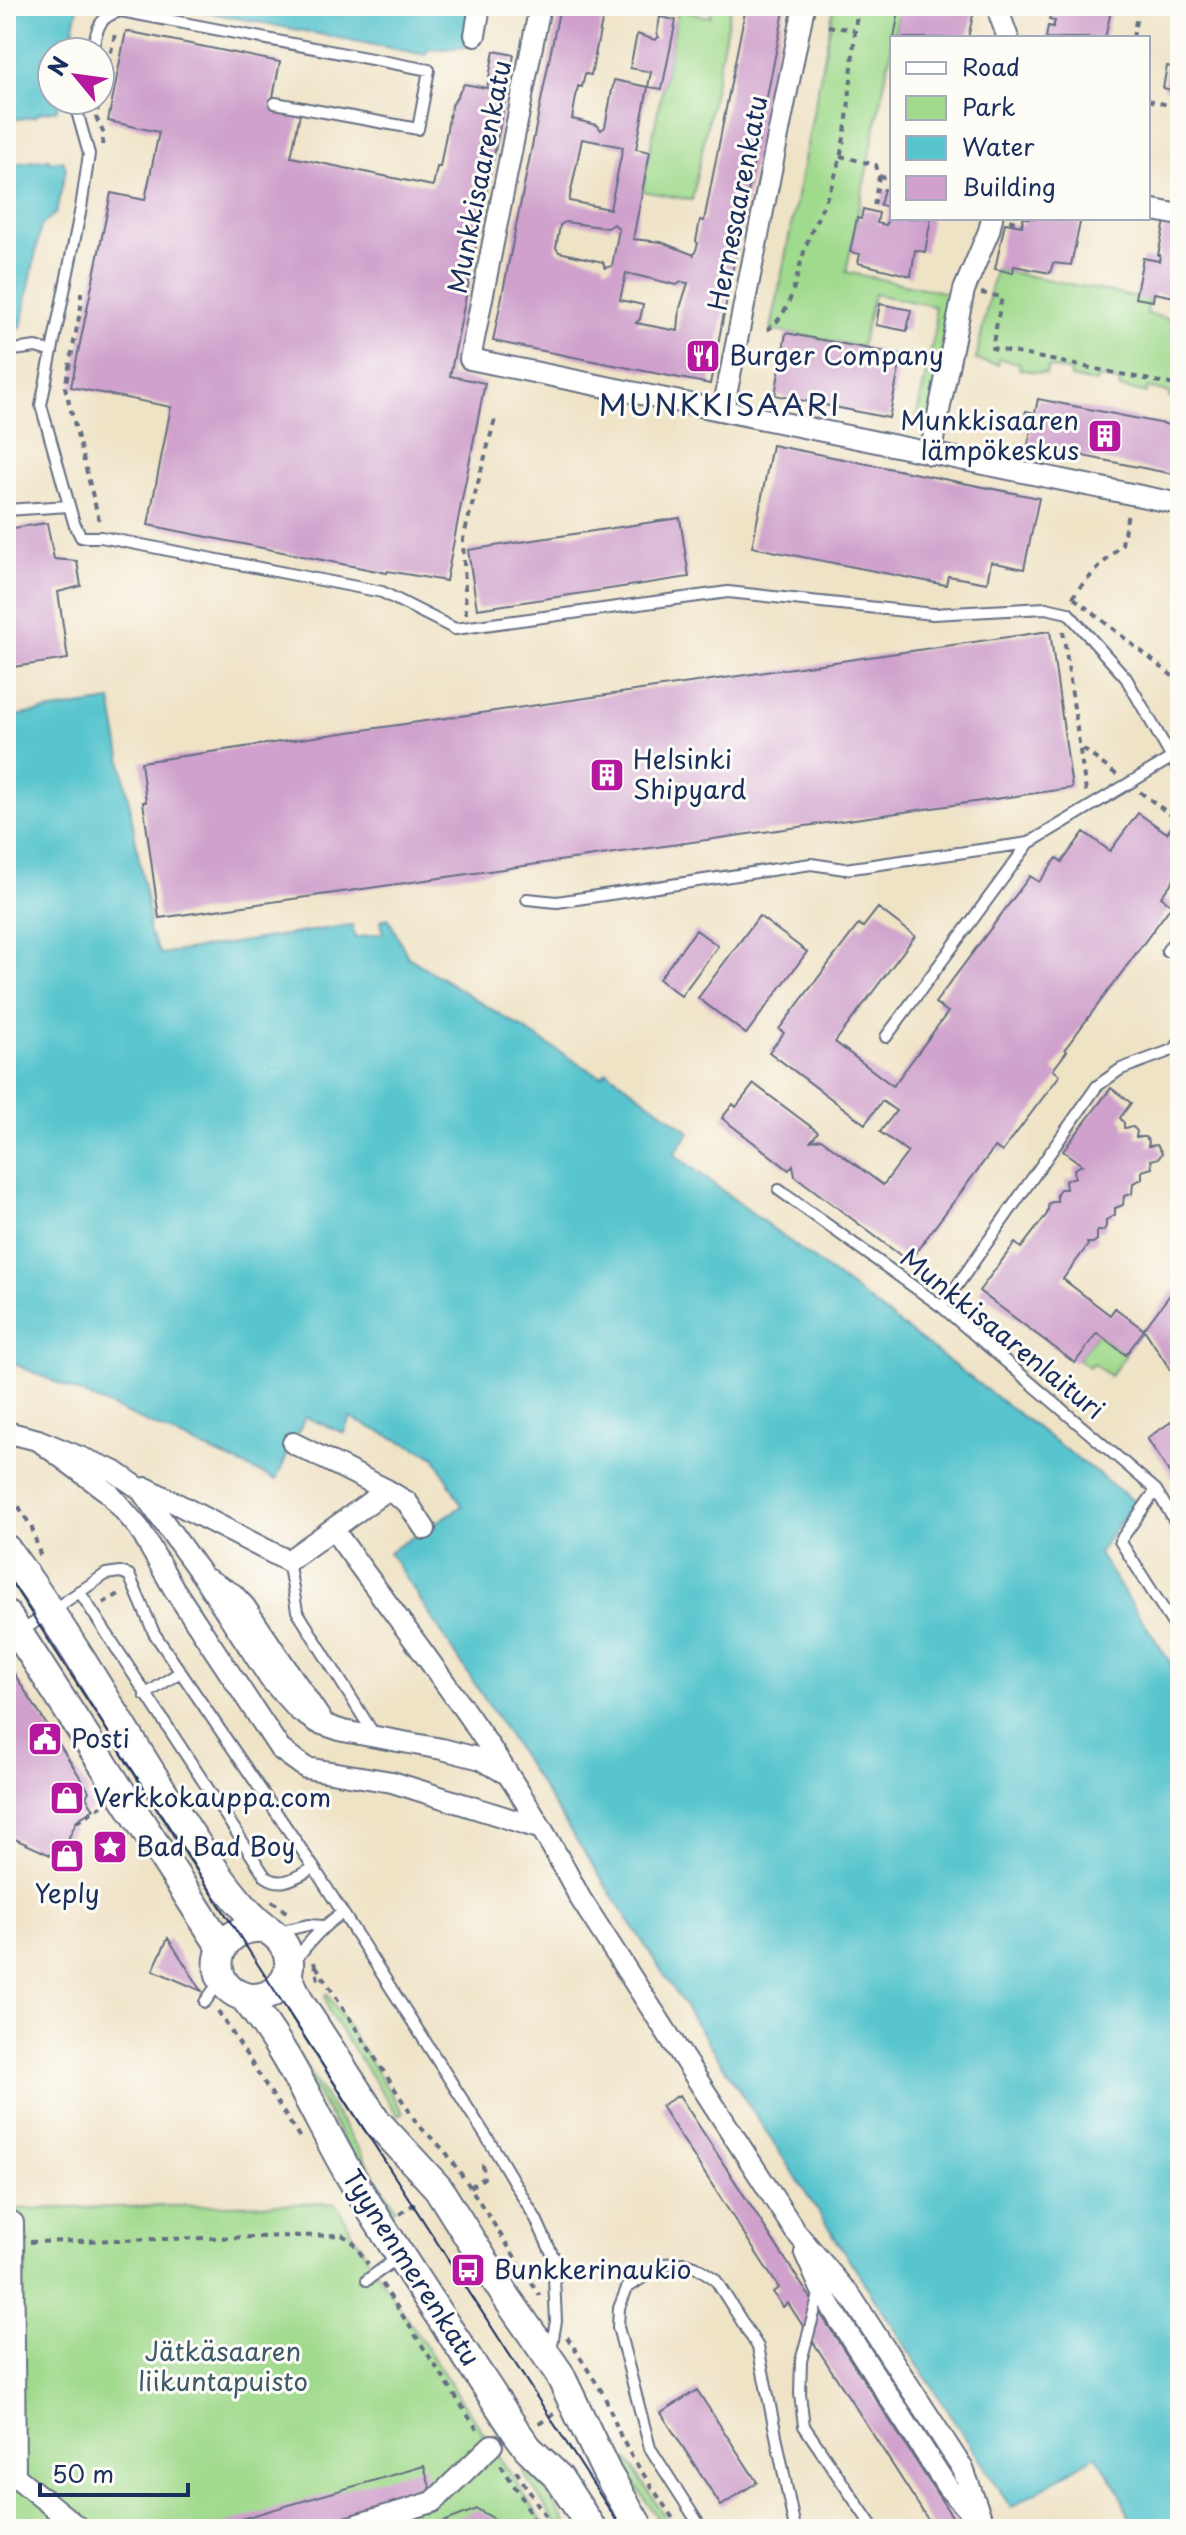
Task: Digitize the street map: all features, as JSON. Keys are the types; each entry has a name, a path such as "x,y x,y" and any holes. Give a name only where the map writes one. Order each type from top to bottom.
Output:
{"main road":[{"path":"6,1549 209,1862 246,1910 284,1943 289,1956 288,1972 282,1985 267,1996 244,1997"},
{"path":"12,1624 222,1948"},
{"path":"222,1978 219,1960 222,1948 236,1932 250,1927 270,1931"},
{"path":"288,1972 300,2003 377,2122 438,2188 550,2360 574,2401 607,2473 640,2529"},
{"name":"Tyynenmerenkatu","path":"222,1978 233,1991 244,1997 261,2018 312,2102 350,2175 383,2226 520,2437 559,2478 592,2529"}],"street":[{"path":"475,35 480,6"},
{"name":"Munkkisaarenkatu","path":"540,6 470,359 723,410"},
{"name":"Hernesaarenkatu","path":"723,410 804,6"},
{"path":"1001,6 1000,16 1007,36"},
{"path":"1150,209 1180,215"},
{"path":"930,454 964,290 992,220"},
{"path":"723,410 1180,504"},
{"path":"7,1433 38,1440 114,1471 288,1561 387,1490"},
{"path":"38,1440 108,1492 139,1528 174,1589 280,1749 306,1768 392,1782 542,1829"},
{"path":"293,1443 407,1502 425,1529"},
{"path":"114,1471 140,1489 148,1499 284,1698 298,1710 325,1725 481,1759 509,1776"},
{"path":"333,1529 509,1776 550,1839 580,1898 795,2231 852,2298 963,2469 984,2528"},
{"path":"6,2220 13,2223 15,2476 80,2529"},
{"path":"795,2231 821,2289 948,2488 984,2528"},
{"path":"342,2529 433,2502 487,2441"}],"lane":[{"path":"95,36 97,28 107,15 121,11 429,70 418,129 275,103"},
{"path":"78,116 89,154 41,405 74,523 81,537 101,537 382,592 455,629 728,592 933,614 1046,608 1060,610 1081,625 1126,678 1176,756 1180,772"},
{"path":"6,351 36,347 52,352"},
{"path":"6,510 69,506"},
{"path":"527,899 557,902 811,864 845,869 1029,843 1176,756"},
{"path":"886,1037 1029,843"},
{"path":"1167,951 1180,933"},
{"path":"942,1307 1097,1086 1121,1069 1175,1049 1180,1041"},
{"name":"Munkkisaarenlaituri","path":"779,1190 942,1307 1156,1490 1180,1530"},
{"path":"1156,1490 1120,1541 1180,1635"},
{"path":"288,1561 297,1611 376,1737"},
{"path":"12,1624 48,1612 106,1574 120,1572 129,1575 148,1622 314,1868 536,2219 553,2256 556,2321 550,2360"},
{"path":"79,1591 265,1876 273,1882 282,1883 314,1868"},
{"path":"145,1695 180,1672"},
{"path":"288,1972 317,1938 323,1926 342,1913"},
{"path":"270,1931 308,1925 323,1926"},
{"path":"205,2002 222,1978"},
{"path":"371,2277 402,2255"},
{"path":"702,2529 650,2448 618,2327 619,2308 627,2288 663,2264 695,2266 715,2279 758,2347 795,2529"},
{"path":"821,2289 801,2361 800,2394 804,2426 874,2529"}],"path":[{"path":"767,330 776,324 785,310 812,227 835,176 846,128 858,6"},
{"path":"102,148 104,134 96,117 116,28 107,15"},
{"path":"1133,36 1137,15"},
{"path":"828,26 854,30"},
{"path":"1150,100 1180,108"},
{"path":"840,156 876,165 879,176 874,207"},
{"path":"879,176 890,179"},
{"path":"1011,220 1022,223"},
{"path":"74,523 101,524 65,387 81,307 81,287"},
{"path":"964,290 1002,297 992,348 1180,386"},
{"path":"466,617 463,539 495,419"},
{"path":"1073,598 1076,591 1122,544 1128,516"},
{"path":"1082,797 1087,787 1060,610 1062,597 1073,598 1180,682"},
{"path":"6,1486 35,1536 41,1562"},
{"path":"77,1820 105,1804"},
{"path":"470,2187 484,2178 483,2165 498,2155"},
{"path":"383,2226 438,2188"},
{"path":"13,2247 19,2243 342,2235 352,2241 371,2277 487,2441"},
{"path":"520,2437 574,2401"},
{"path":"515,2486 536,2529"}],"green space":[{"path":"713,6 731,6 692,200 642,191 678,10 710,17"},
{"path":"834,6 900,6 894,36 890,36 890,55 846,272 957,295 929,427 915,425 936,326 934,306 874,294 861,347 771,330"},
{"path":"995,269 1149,300 1147,314 1180,321 1180,400 1169,398 1170,393 1147,388 1146,393 1119,388 1120,382 1098,378 1096,383 1071,378 1071,372 1048,367 1046,374 1019,369 1020,363 999,359 998,365 976,360"},
{"path":"1097,1333 1126,1355 1110,1376 1093,1363 1089,1367 1078,1359"},
{"path":"327,1994 403,2113 398,2116 329,2013"},
{"path":"266,2005 396,2208 386,2214"},
{"name":"Jätkäsaaren liikuntapuisto","path":"335,2203 377,2273 547,2529 6,2529 6,2212 19,2209"},
{"path":"628,2460 673,2529 664,2529 628,2472 624,2463"},
{"path":"528,2470 570,2529 560,2529 523,2472"}],"water":[{"path":"6,6 78,6 72,36 36,36 37,116 6,121"},
{"path":"176,6 465,6 473,9 466,47 427,50 426,55"},
{"path":"49,159 50,162 63,160 66,169 56,213 41,226 21,327 6,329 6,165"},
{"path":"111,701 149,915 148,930 160,954 352,925 355,938 383,933 381,920 388,918 408,957 594,1073 602,1076 607,1071 690,1132 674,1154 1135,1502 1098,1553 1180,1677 1180,2529 1134,2529 1119,2490 1096,2455 1011,2508 389,1552 462,1506 434,1456 350,1418 344,1433 305,1417 276,1480 6,1360 6,717"}],"building":[{"path":"560,6 605,6 591,75 585,74 582,87 578,86 572,119 597,125 601,130 605,127 614,80 648,87 636,149 650,152 633,239 661,242 694,255 700,220 704,221 746,6 785,6 710,384 493,341","holes":["582,139 623,147 610,209 569,201","565,222 608,228 614,224 619,229 612,266 605,268 603,262 559,252 556,248 560,225","626,273 677,285 688,283 680,308 678,331 636,323 643,305 620,300"]},
{"path":"900,6 921,6 920,9 930,11 931,6 975,6 968,36 894,36"},
{"path":"1052,6 1112,6 1105,36 1046,36 1048,26 1053,27 1055,21 1049,20"},
{"path":"660,17 676,20 662,89 648,87 651,72 630,68 637,34 655,40 659,37"},
{"path":"126,31 280,62 271,107 300,114 291,157 433,186 437,167 440,167 451,107 464,84 487,88 494,51 514,55 450,376 485,383 446,581 387,573 148,525 171,407 71,387 111,193 145,200 159,132 108,121 109,116 116,116 116,81"},
{"path":"1175,52 1180,53 1180,92 1163,88 1167,66 1172,67"},
{"path":"884,189 890,190 890,207 880,205"},
{"path":"890,207 890,220 931,220 925,252 915,250 911,276 858,263 860,254 850,252 857,218 861,219 863,209 879,213 877,223 886,225"},
{"path":"1023,220 1081,220 1071,265 1053,263 1050,273 1014,266 1013,273 995,269 1005,223 1022,226"},
{"path":"1165,221 1180,224 1180,298 1154,293 1153,301 1135,298 1143,258 1159,261"},
{"path":"880,304 911,310 907,331 876,325"},
{"path":"786,333 902,355 889,418 775,395"},
{"name":"Munkkisaaren lämpökeskus","path":"1038,399 1180,427 1173,474 1028,445 1031,430 1022,428 1026,411 1035,413"},
{"path":"772,445 1039,498 1024,569 991,562 987,583 948,576 946,585 752,547"},
{"path":"680,518 689,577 477,609 468,550"},
{"path":"47,523 54,559 77,561 81,586 58,592 68,659 6,668 6,529"},
{"name":"Helsinki Shipyard","path":"1050,631 1072,788 159,918 143,802 146,802 141,762"},
{"path":"1138,813 1167,833 1180,815 1180,876 1161,897 1172,905 1065,1049 1067,1051 1053,1070 1060,1075 1002,1152 995,1147 912,1257 904,1258 795,1176 793,1165 789,1170 722,1118 733,1104 736,1107 754,1084 818,1132 811,1141 821,1139 883,1185 908,1152 880,1132 896,1111 882,1101 865,1124 769,1052 784,1033 779,1029 859,924 863,927 878,908 915,936 835,1042 893,1086 948,1012 935,1003 1030,876 1039,882 1057,858 1062,862 1084,832 1110,851"},
{"path":"759,916 807,952 746,1034 698,998"},
{"path":"696,930 718,946 681,996 659,979"},
{"path":"1111,1088 1131,1103 1120,1118 1124,1128 1133,1127 1137,1131 1136,1137 1145,1137 1149,1141 1148,1146 1157,1145 1162,1153 1159,1158 1151,1160 1152,1168 1142,1171 1142,1179 1133,1183 1132,1194 1124,1196 1123,1205 1115,1208 1115,1215 1106,1220 1103,1231 1097,1231 1097,1240 1087,1243 1063,1279 1110,1315 1115,1308 1144,1330 1126,1355 1097,1333 1075,1363 979,1291 1015,1243 1021,1248 1047,1214 1049,1203 1057,1201 1060,1189 1066,1189 1065,1181 1075,1177 1074,1169 1082,1165 1063,1151"},
{"path":"1175,1288 1180,1294 1180,1385 1144,1329"},
{"path":"1180,1416 1180,1489 1147,1438"},
{"path":"6,1661 89,1791 86,1797 94,1809 77,1820 59,1859 6,1835"},
{"path":"168,1938 202,1991 153,1970"},
{"path":"679,2095 960,2529 934,2529 788,2303 783,2307 773,2292 779,2288 661,2106"},
{"path":"697,2390 757,2482 721,2506 661,2413"},
{"path":"424,2466 433,2497 319,2529 206,2529"},
{"path":"477,2509 505,2525 506,2529 425,2529"}],"tram line":[{"path":"6,1574 622,2529"}],"place":[{"name":"Burger Company","path":"703,356"},
{"name":"Munkkisaaren lämpökeskus","path":"1105,436"},
{"name":"Helsinki Shipyard","path":"607,775"},
{"name":"Posti","path":"45,1739"},
{"name":"Verkkokauppa.com","path":"67,1798"},
{"name":"Bad Bad Boy","path":"110,1847"},
{"name":"Yeply","path":"67,1856"},
{"name":"Bunkkerinaukio","path":"468,2270"}],"district":[{"name":"MUNKKISAARI","path":"720,406"}]}
